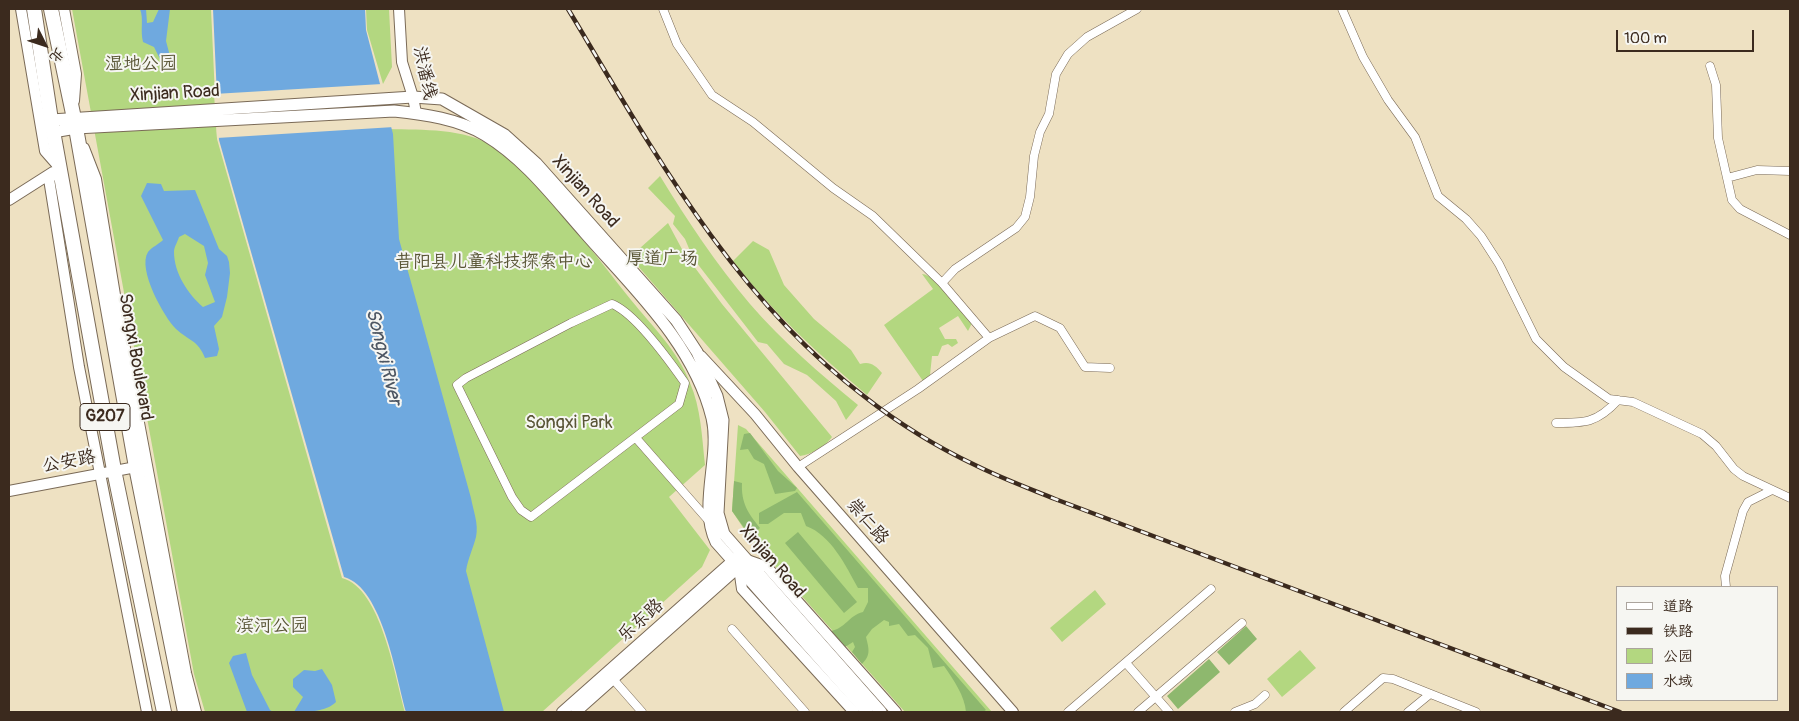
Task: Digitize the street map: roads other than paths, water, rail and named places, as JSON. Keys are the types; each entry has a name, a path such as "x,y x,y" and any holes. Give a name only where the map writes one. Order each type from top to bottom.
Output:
{"highway":[{"name":"G207","path":"34,9 52,126 114,470 164,712"},
{"name":"Songxi Boulevard","path":"51,9 74,123 136,467 185,712"}],"main road":[{"path":"21,9 45,150 60,168"},
{"path":"64,9 76,74 74,123 96,179 115,295 186,673 196,712"},
{"name":"洪潘线","path":"399,9 402,62 416,114"},
{"name":"Xinjian Road","path":"74,123 191,124 394,105 413,98 442,99 505,135 536,163 676,320 697,352 717,396 723,420 718,513 721,526 740,560 862,712"},
{"name":"Xinjian Road","path":"52,126 189,111 394,105 416,114 463,125 498,143 530,171 667,327 697,377 712,420 709,521 716,542 740,560 881,712"},
{"path":"9,200 60,168"},
{"path":"60,168 49,179 80,367 147,712"},
{"name":"崇仁路","path":"697,352 755,414 798,467 1013,712"},
{"name":"公安路","path":"9,491 100,472 136,467"},
{"path":"740,560 767,567 896,712"},
{"name":"乐东路","path":"576,712 740,560"},
{"name":"乐东路","path":"562,712 740,560"}],"street":[{"path":"663,9 677,44 712,95 752,122 833,188 873,216 942,283 989,338"},
{"path":"942,283 955,269 1016,228 1025,217 1030,197 1034,156 1040,132 1049,114 1056,74 1068,54 1087,38 1137,9"},
{"path":"1342,9 1363,57 1388,100 1415,137 1438,196 1466,219 1481,236 1499,264 1536,339 1564,367 1610,399 1633,402 1702,434 1716,446 1738,472 1790,498"},
{"path":"1710,66 1716,85 1718,138 1732,200 1740,209 1790,235"},
{"path":"1727,178 1757,170 1790,171"},
{"path":"612,304 628,316 655,344 685,383 679,404 636,438 532,517 521,510 512,497 457,385 466,378 571,322 612,304"},
{"path":"798,467 918,389 989,338 1035,316 1060,328 1085,366 1110,368"},
{"path":"1556,423 1588,421 1604,415 1618,400"},
{"path":"636,438 709,521"},
{"path":"1726,586 1725,576 1743,511 1748,502 1772,490"},
{"path":"1068,712 1211,589"},
{"path":"1138,712 1242,624"},
{"path":"732,629 805,712"},
{"path":"1126,662 1170,712"},
{"path":"1344,712 1383,678 1393,678 1476,712"},
{"path":"613,679 642,712"},
{"path":"1408,712 1430,694"},
{"path":"1235,712 1255,704 1265,695"}],"water":[{"path":"140,9 146,9 147,23 153,22 159,9 170,9 166,41 171,60 163,65 154,47 143,42"},
{"name":"Songxi River","path":"213,9 365,9 366,30 393,134 399,239 471,498 477,527 466,571 504,712 406,712 386,636 378,615 369,598 357,585 344,577 219,140"},
{"path":"147,183 161,184 164,191 195,190 219,249 227,256 230,273 227,297 222,317 214,326 219,349 217,356 205,358 196,344 176,329 153,292 146,270 146,260 148,252 163,240 141,196","holes":["185,234 204,246 208,263 205,275 215,302 203,307 192,296 179,275 174,252 179,237"]},
{"path":"246,653 252,675 270,710 273,712 247,712 229,663 233,656"},
{"path":"322,669 332,685 336,702 322,710 294,712 303,697 293,687 293,679 304,670 315,671"}],"railway":[{"path":"568,9 664,167 698,218 735,267 775,314 818,357 865,397 904,425 946,450 1005,479 1620,712"}],"park label":[{"name":"湿地公园","path":"141,64"},
{"name":"厚道广场","path":"662,259"},
{"name":"昔阳县儿童科技探索中心","path":"494,262"},
{"name":"Songxi Park","path":"569,423"},
{"name":"滨河公园","path":"272,626"}]}
